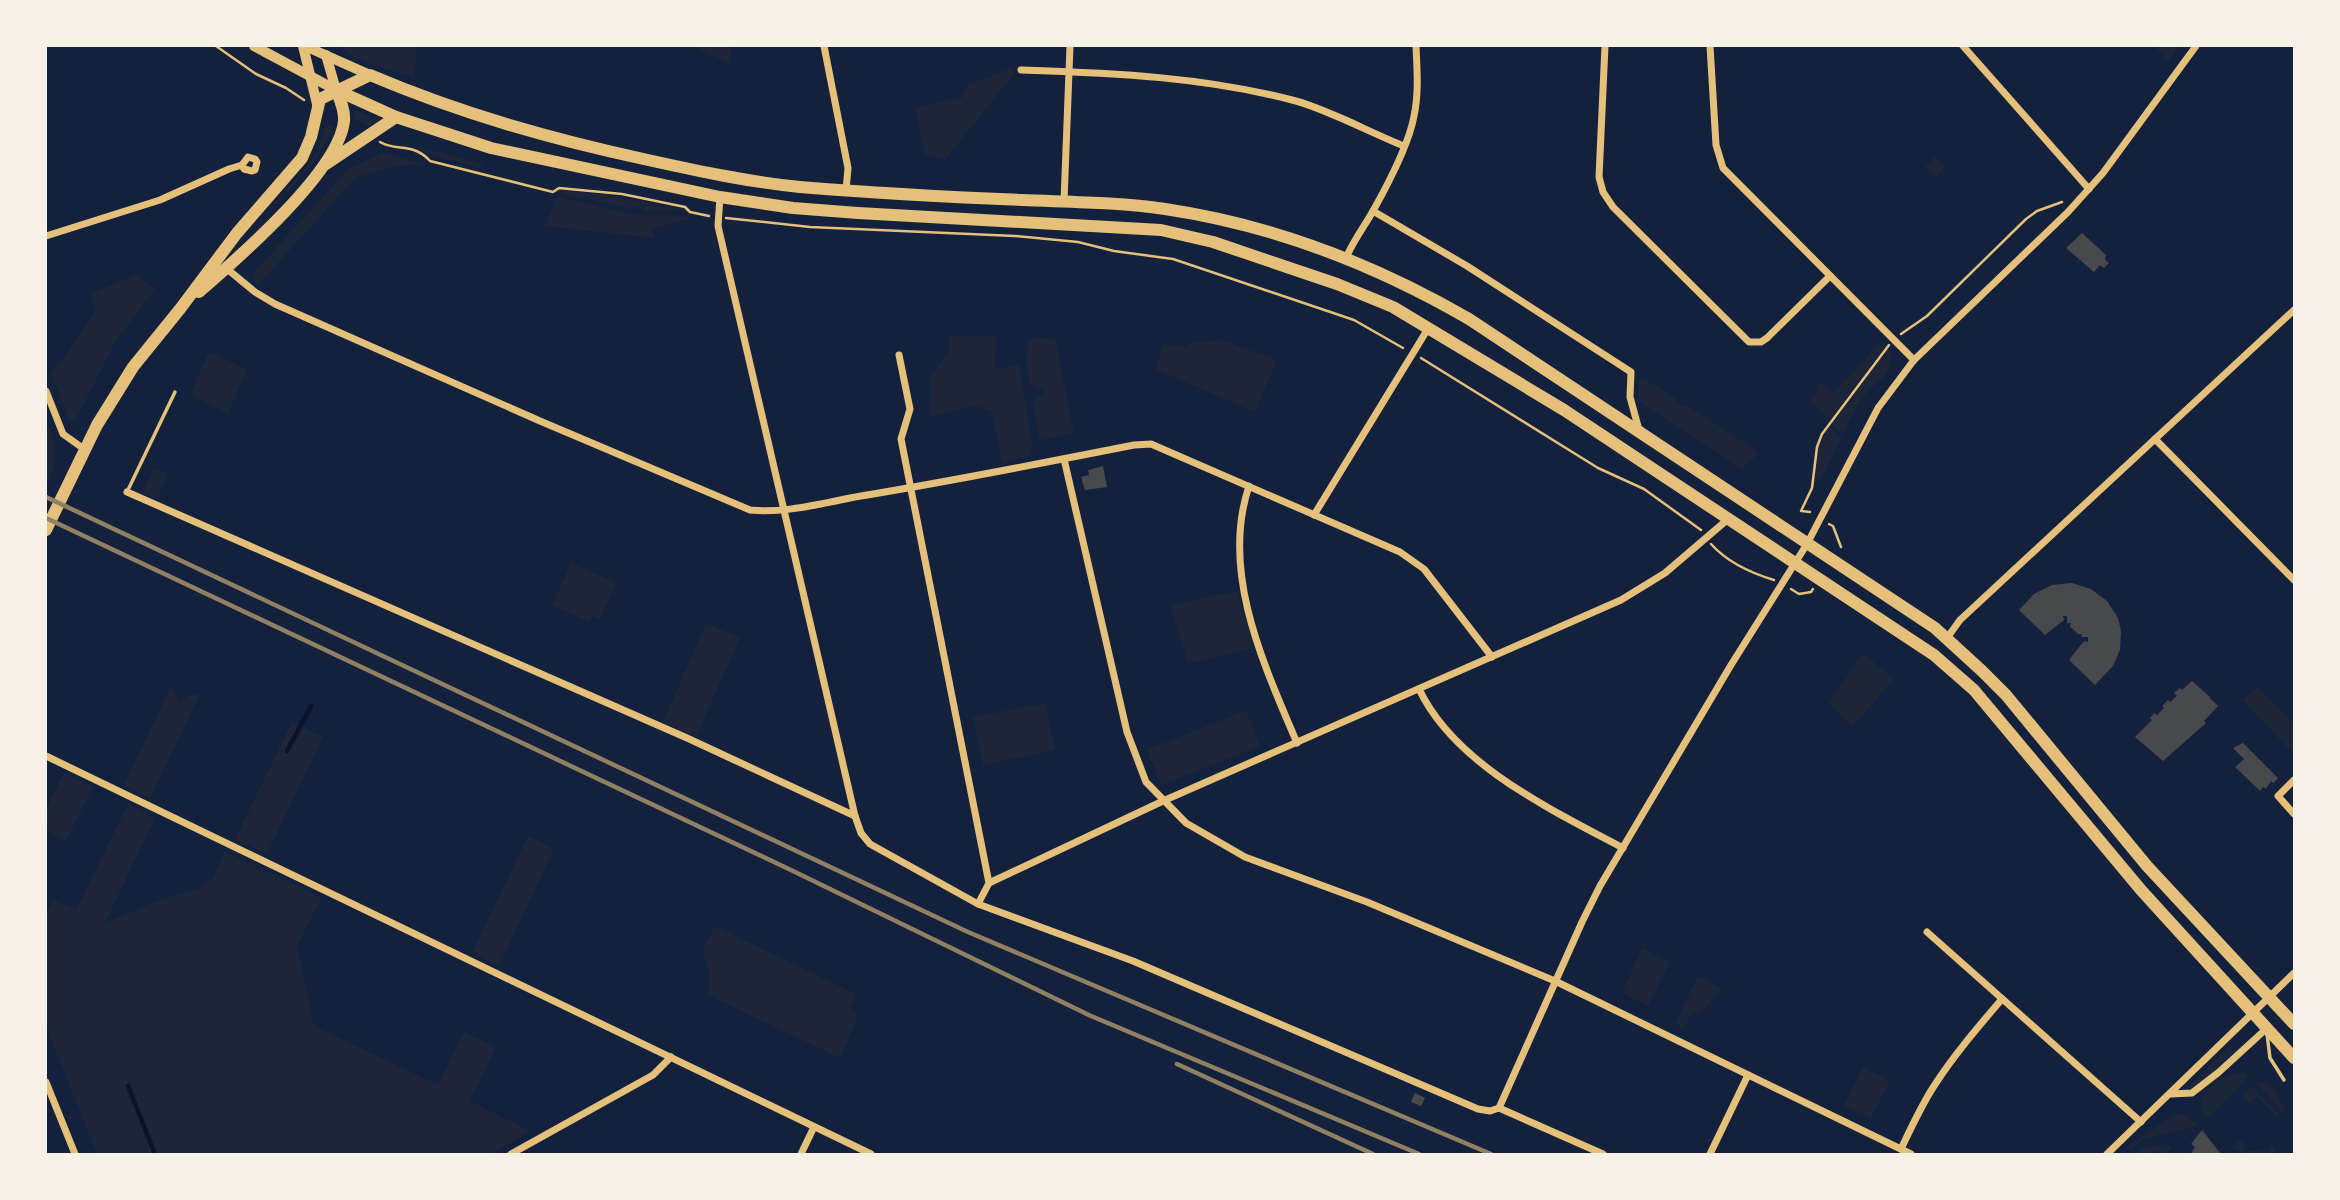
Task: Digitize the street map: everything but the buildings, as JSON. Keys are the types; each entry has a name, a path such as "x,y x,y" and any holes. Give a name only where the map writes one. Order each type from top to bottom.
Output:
{"main road":[{"path":"254,46 336,90 396,117 526,157 720,197 793,208 1161,230 1213,242 1337,284 1383,303 1429,327 1564,410 1934,655 1974,690 2141,890 2294,1058"},
{"path":"304,46 317,104"},
{"path":"304,46 370,75 485,119 595,149 752,180 846,190 943,197 1128,204 1226,220 1297,239 1396,279 1449,307 1807,544 1851,570 1947,638 2006,695 2147,866 2294,1024"},
{"path":"311,77 325,61 326,55"},
{"path":"180,309 295,201 324,165 344,122 342,105 326,55"},
{"path":"46,530 85,449 132,367 237,233 302,158 311,137 320,99 370,75"},
{"path":"324,165 396,117"}],"street":[{"path":"824,46 848,168 846,190"},
{"path":"1064,201 1070,46"},
{"path":"1346,258 1353,241 1373,211 1404,146 1414,117 1418,83 1416,46"},
{"path":"1605,46 1599,177 1603,192 1613,207 1749,342 1761,342 1767,338 1830,276"},
{"path":"1710,46 1716,145 1723,168 1914,360"},
{"path":"1963,46 2089,189"},
{"path":"1499,1108 1586,914 1807,544 1878,408 1914,360 1991,288 2089,189 2124,146 2196,46"},
{"path":"1021,70 1163,76 1234,87 1298,102 1404,146"},
{"path":"46,236 160,200 242,165"},
{"path":"720,197 717,217 855,816 861,833 870,844 978,904 1133,961 1478,1109 1490,1111 1499,1108 1603,1154"},
{"path":"1373,211 1467,267 1631,372 1630,397 1639,431"},
{"path":"226,268 255,292 275,303 728,503 750,510 762,512 785,509 1151,444 1400,552 1424,569 1492,657"},
{"path":"1947,638 1960,620 2294,310"},
{"path":"1314,515 1429,327"},
{"path":"899,355 910,409 901,439 989,883"},
{"path":"46,391 63,434 85,449"},
{"path":"2155,439 2294,580"},
{"path":"1063,459 1124,722 1146,782 1186,823 1245,857 1367,902 1555,981 1911,1154"},
{"path":"1249,486 1240,517 1239,535 1248,605 1260,650 1297,743"},
{"path":"127,492 699,743 855,816"},
{"path":"978,904 989,883 1163,801 1621,600 1652,582 1727,520"},
{"path":"1419,688 1433,712 1468,751 1508,782 1623,848"},
{"path":"46,756 871,1154"},
{"path":"2294,780 2278,796 2294,814"},
{"path":"1927,932 2141,1122"},
{"path":"2107,1154 2294,973"},
{"path":"1901,1149 1945,1069 2002,999"},
{"path":"2171,1094 2192,1093 2266,1029"},
{"path":"511,1154 653,1075 671,1058"},
{"path":"1710,1154 1748,1075"},
{"path":"46,1082 75,1154"},
{"path":"801,1154 814,1127"}],"lane":[{"path":"127,492 174,392"},
{"path":"2266,1029 2270,1058 2284,1080"}],"path":[{"path":"216,46 256,75 300,98"},
{"path":"388,147 415,150 430,161 553,191 559,188 622,194 685,207 690,212 717,217 810,227 1015,236 1078,242 1114,251 1173,259 1354,320 1410,351"},
{"path":"1898,337 1927,316 2025,219 2037,211 2058,205"},
{"path":"1810,512 1801,511 1812,488 1817,447 1822,434 1890,344"},
{"path":"1415,355 1598,468 1652,494 1698,526 1725,557 1759,576 1774,580"},
{"path":"1829,524 1833,526 1841,547"},
{"path":"1788,587 1799,594 1811,592"}],"shaded area":[{"path":"339,46 417,46 414,77 365,61"},
{"path":"693,46 732,46 730,64"},
{"path":"2155,46 2178,46 2168,62"},
{"path":"1012,68 1014,74 945,160 925,154 915,107 962,98 968,85"},
{"path":"356,110 380,120 368,126 353,118"},
{"path":"326,124 334,127 315,161 245,239 311,161"},
{"path":"415,146 482,164 481,168 427,154"},
{"path":"383,153 427,165 398,165 355,178 259,284 255,282 253,273 350,168"},
{"path":"1935,157 1945,167 1936,177 1925,166"},
{"path":"557,190 608,195 684,210 644,211 634,206 631,209"},
{"path":"557,197 638,215 694,217 652,229 654,238 545,226"},
{"path":"136,275 155,289 116,341 76,419 70,421 51,373 96,310 90,294"},
{"path":"948,335 996,336 995,369 1019,364 1032,441 1031,456 1002,462 992,412 977,406 930,416 930,376 950,350"},
{"path":"1029,338 1055,339 1074,433 1040,440 1033,403 1038,396 1046,394 1044,387 1037,388 1029,383 1026,362"},
{"path":"1222,340 1277,360 1255,412 1155,369 1163,345 1188,347 1188,343"},
{"path":"1880,343 1884,347 1829,420 1810,399 1817,392 1817,387 1822,382 1833,394"},
{"path":"1887,348 1891,351 1889,368 1861,400 1842,435 1832,425"},
{"path":"209,352 247,369 228,413 190,395"},
{"path":"1643,378 1677,399 1675,402 1684,407 1687,405 1758,454 1742,469 1637,400 1639,380"},
{"path":"46,421 56,456 49,480 46,480"},
{"path":"1830,427 1841,438 1819,484 1815,470 1817,454"},
{"path":"154,468 168,474 157,499 143,493"},
{"path":"571,563 616,583 600,619 592,616 589,622 552,605"},
{"path":"1238,591 1253,648 1188,663 1170,605"},
{"path":"706,623 740,638 696,737 663,722"},
{"path":"1863,653 1894,679 1853,726 1829,704"},
{"path":"171,687 180,704 187,696 200,694 150,798 124,785"},
{"path":"2258,687 2294,724 2294,755 2243,700"},
{"path":"1045,703 1055,750 983,765 973,717"},
{"path":"1246,710 1260,746 1161,785 1147,750"},
{"path":"292,722 323,737 267,854 235,839"},
{"path":"64,773 93,787 66,841 46,830 46,809"},
{"path":"128,804 155,818 105,923 157,901 200,888 213,878 225,851 322,898 297,945 314,1026 438,1085 464,1032 496,1047 470,1101 531,1131 490,1154 97,1154 46,1027 46,915 53,900 76,910"},
{"path":"528,836 554,849 499,966 472,953"},
{"path":"715,926 856,994 850,1008 858,1017 840,1058 708,995 710,975 702,951"},
{"path":"1642,948 1670,962 1648,1006 1622,993"},
{"path":"1698,976 1722,989 1699,1014 1693,1011 1684,1028 1675,1024"},
{"path":"2231,1045 2233,1052 2189,1091 2191,1084"},
{"path":"1863,1067 1890,1081 1871,1118 1844,1105"},
{"path":"2243,1072 2249,1076 2207,1118 2200,1108 2209,1088 2222,1079"},
{"path":"2264,1082 2273,1088 2285,1108 2284,1113 2256,1083"},
{"path":"2252,1086 2279,1115 2277,1117 2257,1096 2249,1103 2242,1096"},
{"path":"2186,1115 2198,1126 2143,1139 2130,1150 2127,1147 2173,1116"},
{"path":"2239,1141 2244,1142 2245,1151 2269,1150 2269,1141 2276,1151 2244,1154 2233,1147"},
{"path":"2163,1144 2172,1147 2166,1154 2137,1154 2143,1148"}],"waterway":[{"path":"287,751 311,706"},
{"path":"128,1086 155,1154"}],"railway":[{"path":"46,497 968,932 1491,1154"},
{"path":"46,518 793,871 1091,1016 1419,1154"},
{"path":"1177,1064 1373,1154"}]}
